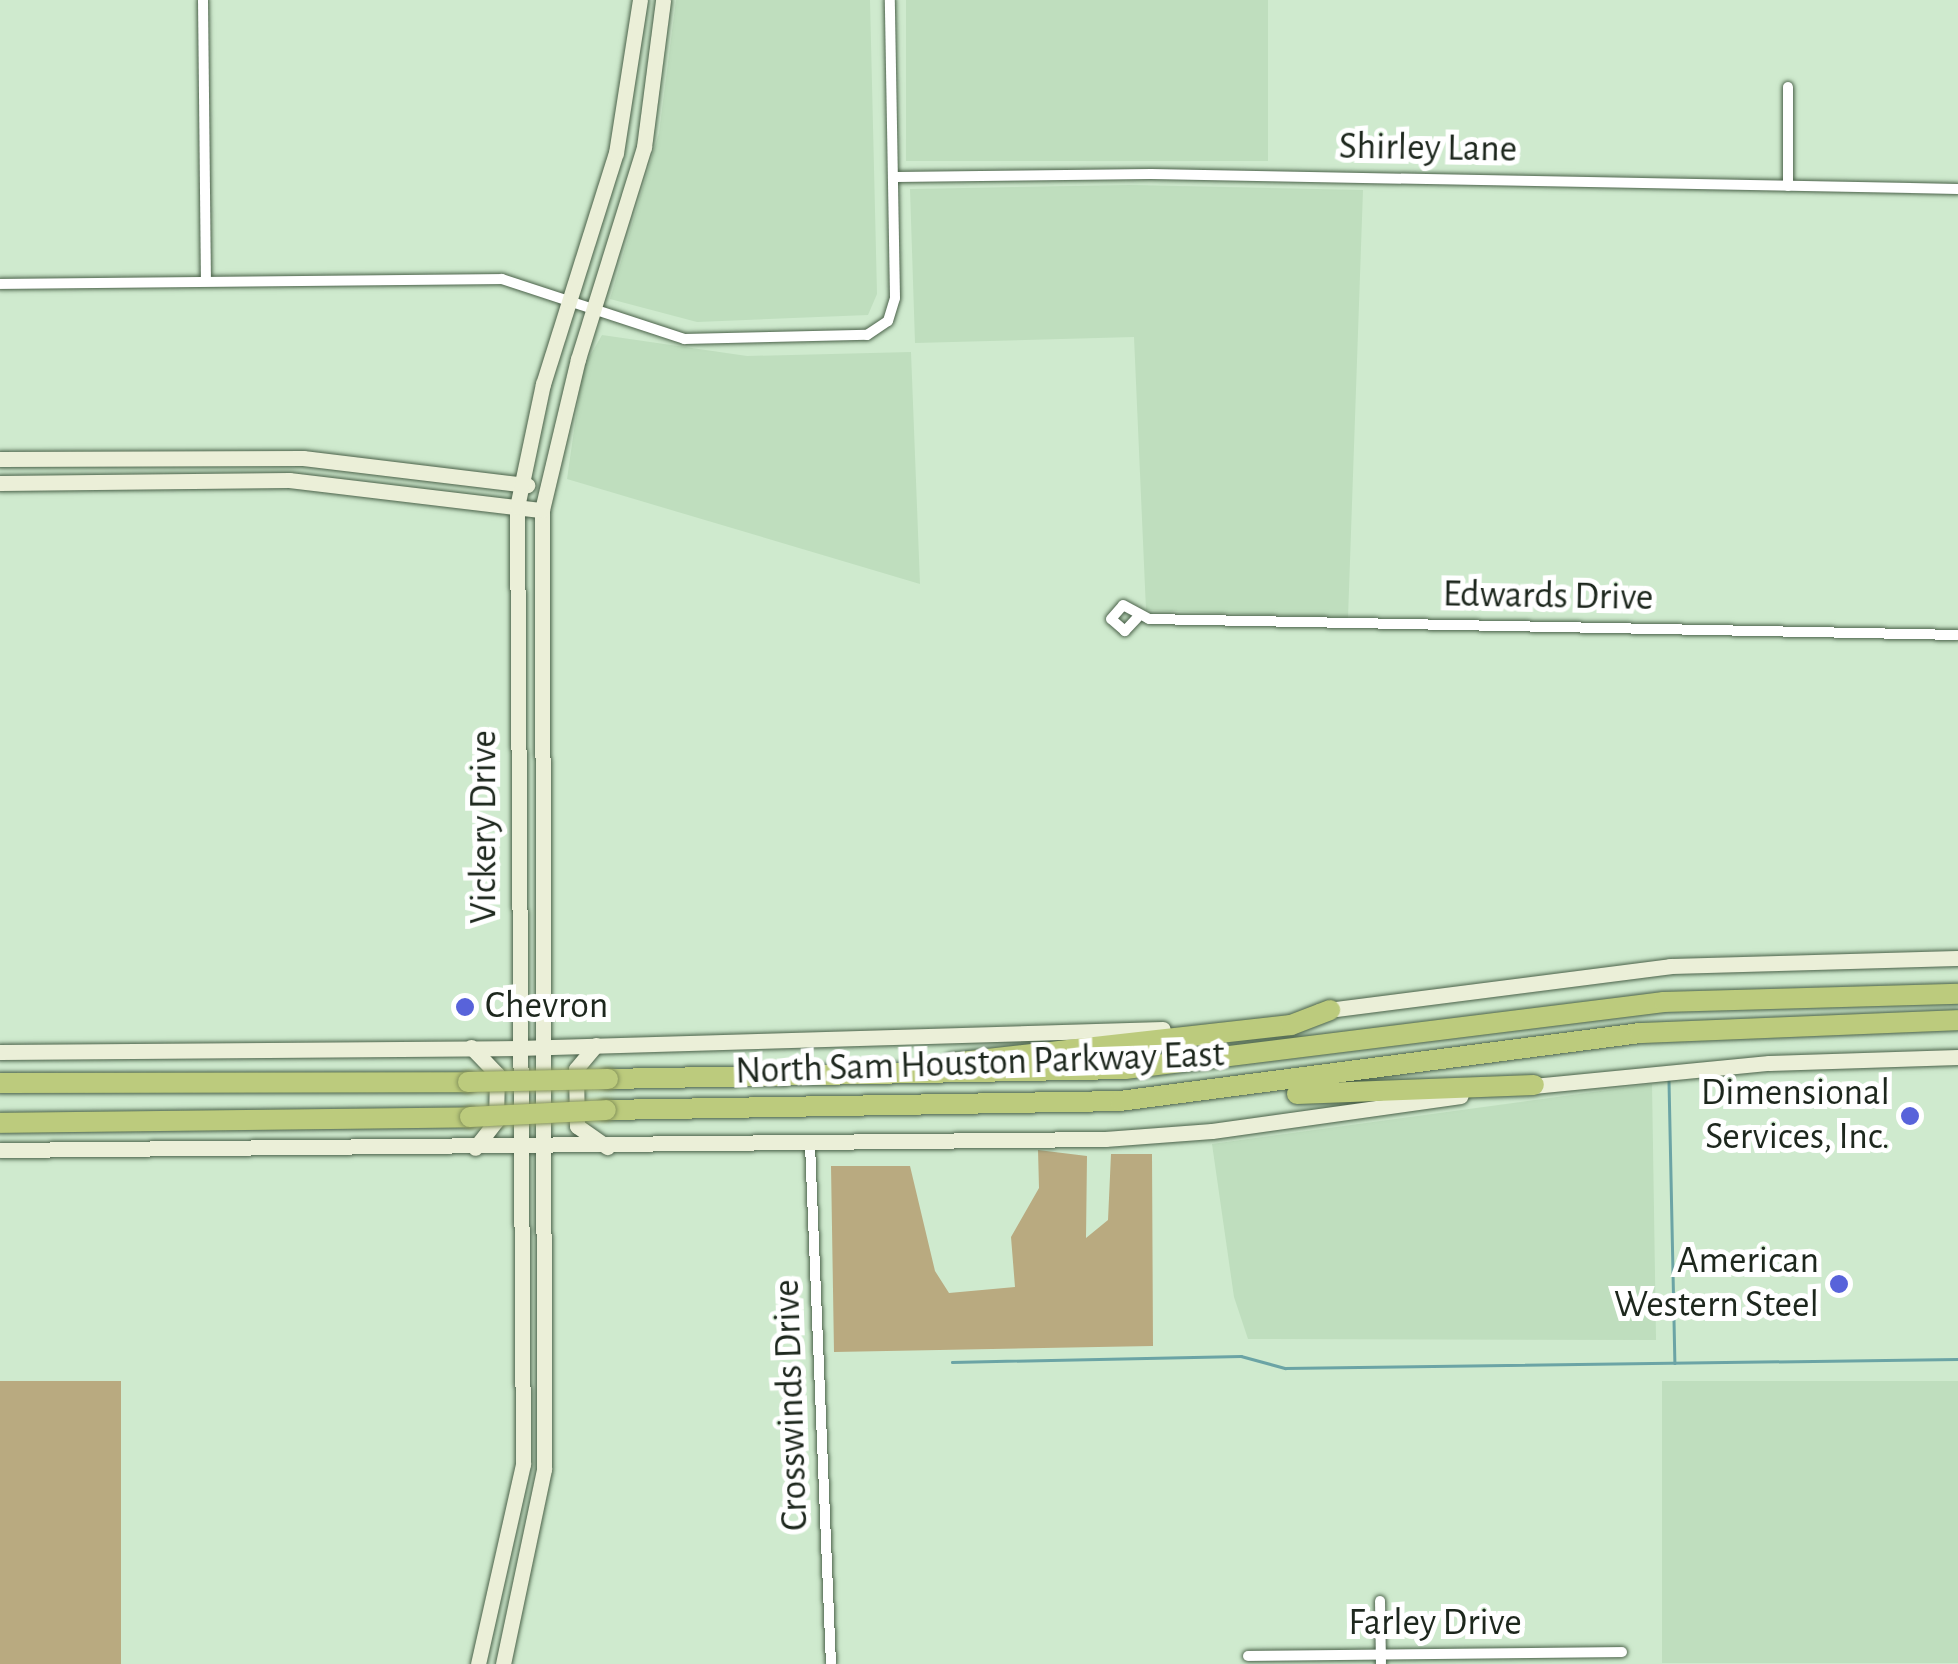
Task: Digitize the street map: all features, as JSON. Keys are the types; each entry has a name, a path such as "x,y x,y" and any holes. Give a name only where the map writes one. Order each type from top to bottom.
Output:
{"highway":[{"path":"1705,1000 1958,981"},
{"name":"North Sam Houston Parkway East","path":"0,1083 801,1077 1204,1063 1535,1016 1705,1000 1958,994"},
{"path":"801,1077 1125,1048 1291,1025 1330,1010"},
{"name":"North Sam Houston Parkway East","path":"0,1127 1160,1098 1594,1038 1769,1025 1958,1020"},
{"path":"1769,1025 1958,1031"},
{"path":"1160,1098 1534,1085"}],"main road":[{"name":"Vickery Drive","path":"478,1664 506,1562 523,1464 517,507 569,303 616,153 640,0"},
{"name":"Vickery Drive","path":"504,1664 544,1469 547,1046 542,510 592,312 644,148 664,0"},
{"path":"0,460 236,458 372,465 546,488"},
{"path":"236,458 236,480"},
{"path":"64,459 65,482"},
{"path":"370,487 372,465"},
{"path":"0,482 236,480 370,487 542,510"},
{"path":"518,620 541,620"},
{"path":"517,758 543,758"},
{"name":"North Sam Houston Parkway East","path":"0,1052 518,1048 1104,1036 1670,966 1958,958"},
{"path":"596,1046 576,1069 577,1126 607,1147"},
{"path":"472,1047 497,1074 496,1120 475,1148"},
{"name":"North Sam Houston Parkway East","path":"0,1150 810,1144 1211,1131 1534,1085 1769,1063 1958,1057"},
{"path":"524,1311 546,1312"},
{"path":"506,1562 525,1568"}],"street":[{"path":"203,0 206,281"},
{"path":"0,284 502,279 648,332 709,342 868,336 888,321 896,298 890,0"},
{"path":"1788,87 1788,186"},
{"name":"Shirley Lane","path":"896,177 1151,174 1958,190"},
{"name":"Edwards Drive","path":"1137,618 1958,635"},
{"name":"Crosswinds Drive","path":"810,1144 832,1664"},
{"path":"1380,1601 1381,1659"},
{"name":"Farley Drive","path":"1248,1656 1381,1659 1622,1652"}],"shaded area":[{"path":"676,0 870,0 877,294 868,315 697,322 610,299 659,133"},
{"path":"906,0 1268,0 1268,161 906,161"},
{"path":"1131,185 1363,190 1348,618 1146,610 1134,337 915,343 910,189"},
{"path":"602,335 747,356 911,352 920,584 567,479 583,368"},
{"path":"1652,1084 1656,1340 1248,1339 1234,1297 1212,1144"},
{"path":"1038,1150 1087,1156 1086,1238 1108,1220 1111,1154 1152,1154 1153,1346 834,1352 831,1166 910,1166 935,1271 949,1293 1015,1287 1011,1237 1039,1188"},
{"path":"0,1381 121,1381 121,1664 0,1664"},
{"path":"1662,1381 1958,1381 1958,1663 1662,1663"}],"waterway":[{"path":"1669,1081 1675,1363"},
{"path":"952,1362 1241,1356 1285,1368 1958,1359"}],"place":[{"name":"Chevron","path":"465,1007"},
{"name":"Dimensional Services, Inc.","path":"1910,1116"},
{"name":"American Western Steel","path":"1839,1284"}]}
